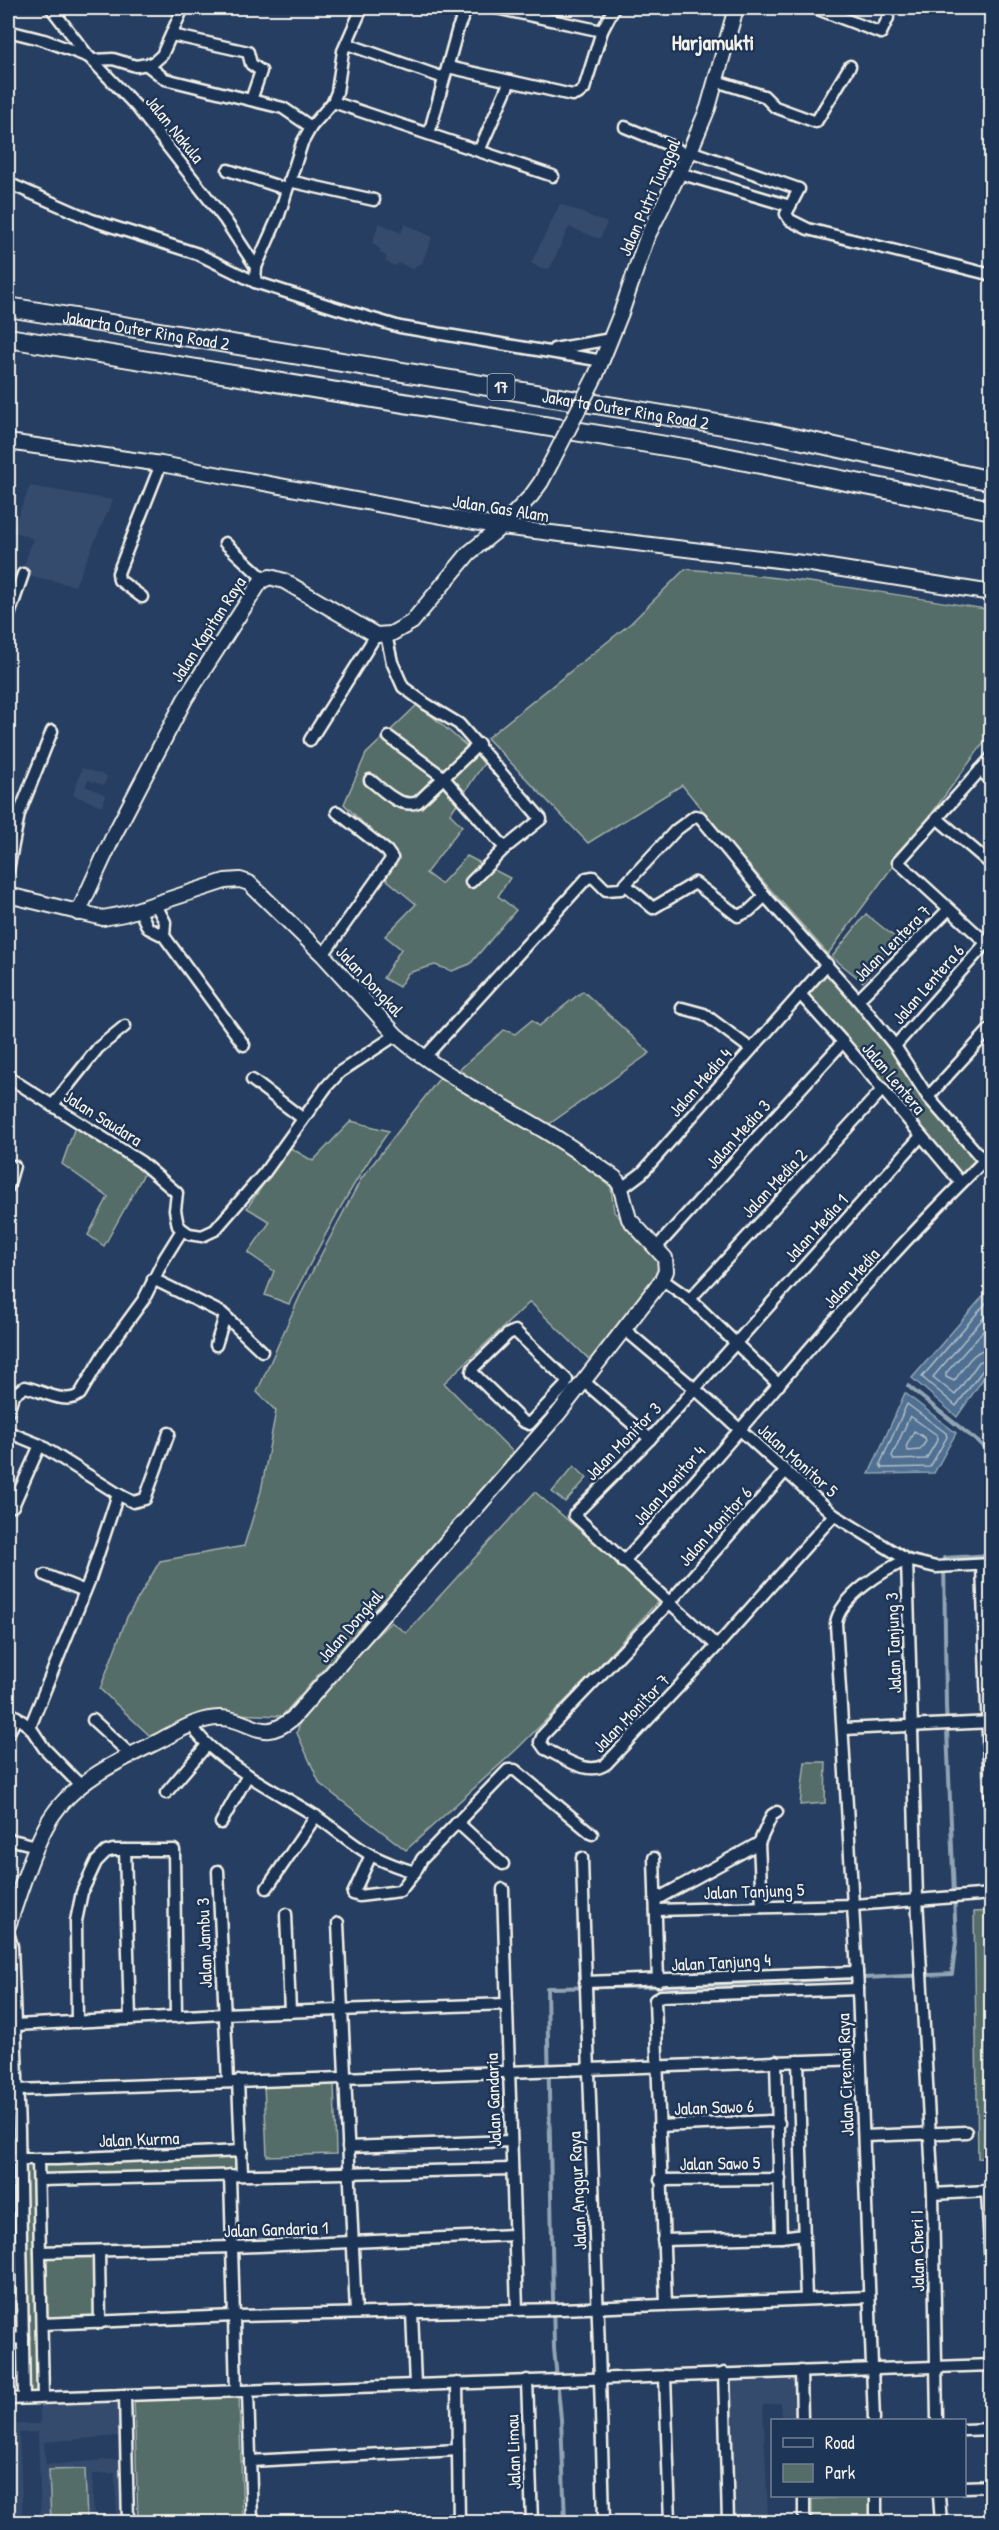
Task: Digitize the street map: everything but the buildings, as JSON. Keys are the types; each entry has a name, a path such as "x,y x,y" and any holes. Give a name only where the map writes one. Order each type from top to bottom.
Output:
{"highway":[{"name":"Jakarta Outer Ring Road 2","path":"8,307 766,432 992,482"},
{"name":"Jakarta Outer Ring Road 2","path":"8,338 690,450 992,510"}],"street":[{"path":"8,31 44,40 92,58 113,59 136,66 147,65 162,55 183,8"},
{"path":"255,282 256,267 279,215 302,143 311,127 333,102 338,92 340,62 362,8"},
{"path":"429,134 458,28 467,8"},
{"path":"496,8 602,31"},
{"path":"448,67 572,95 578,94 584,89 602,31 614,8"},
{"name":"Jalan Putri Tunggal","path":"501,526 531,496 541,482 603,361 647,237 688,155 708,108 736,8"},
{"path":"815,8 881,33 888,18"},
{"name":"Jalan Nakula","path":"54,9 92,58 136,106 182,162 256,267"},
{"path":"172,35 248,52 251,64 261,71 251,100"},
{"path":"347,44 444,78"},
{"path":"147,65 165,79 283,108 311,127"},
{"path":"716,81 764,96 775,106 816,122 850,66"},
{"path":"479,151 510,81"},
{"path":"333,102 553,176"},
{"path":"626,127 688,155 799,189 786,213 790,220 808,229 992,275"},
{"path":"228,170 288,185 374,200"},
{"path":"679,172 790,206"},
{"path":"8,183 92,220 198,254 255,282 383,322 603,361"},
{"path":"545,351 611,339"},
{"name":"Jalan Gas Alam","path":"8,442 161,464 351,501 501,526 811,564 992,593"},
{"path":"142,597 119,580 118,573 161,464"},
{"path":"310,740 381,635 399,631 412,622 469,552 501,526"},
{"path":"225,543 264,579"},
{"path":"8,615 23,574"},
{"name":"Jalan Kapitan Raya","path":"78,913 113,837 185,699 249,597 264,579 275,577 284,581 381,635"},
{"path":"381,635 403,687 426,704 459,723 541,819 505,848 471,882"},
{"path":"8,870 19,814 52,731"},
{"path":"389,737 443,777 505,848"},
{"path":"370,780 401,804 410,805 418,802 479,744"},
{"path":"989,946 898,862 992,757"},
{"path":"980,770 992,781"},
{"path":"323,956 392,858 387,851 337,812"},
{"name":"Jalan Lentera","path":"626,885 676,830 695,816 700,817 765,896 858,1000 895,1046 928,1097 988,1157"},
{"path":"938,819 992,865"},
{"path":"424,1058 587,878 593,877 609,891 621,889 626,885 653,908 695,883 738,916 749,911 765,896"},
{"name":"Jalan Dongkal","path":"8,895 103,918 139,909 225,881 244,881 273,905 396,1035 424,1058 587,1157 615,1178 622,1188"},
{"path":"155,903 165,922 164,936"},
{"path":"139,909 148,928 164,936 244,1045"},
{"name":"Jalan Lentera 7","path":"858,1000 948,910"},
{"name":"Jalan Lentera 6","path":"895,1046 989,946"},
{"name":"Jalan Media 4","path":"622,1188 642,1173 827,964"},
{"name":"Jalan Lentera","path":"800,994 961,1183"},
{"path":"682,1008 704,1014 751,1049"},
{"path":"52,1106 98,1048 125,1026"},
{"path":"928,1097 992,1027"},
{"path":"8,1413 14,1395 24,1387 67,1399 75,1398 80,1394 103,1355 138,1308 182,1230 202,1236 215,1230 265,1172 302,1118 340,1072 396,1035"},
{"name":"Jalan Media 3","path":"656,1248 843,1042"},
{"name":"Jalan Saudara","path":"8,1077 141,1162 177,1192 175,1218 182,1230"},
{"path":"252,1080 302,1118"},
{"name":"Jalan Media 2","path":"690,1299 882,1090"},
{"name":"Jalan Media 1","path":"694,1388 921,1136"},
{"name":"Jalan Media","path":"740,1429 845,1308 988,1157"},
{"path":"8,1187 14,1166"},
{"path":"622,1188 629,1220 656,1248"},
{"name":"Jalan Dongkal","path":"8,1926 37,1846 51,1818 81,1786 131,1755 192,1725 221,1718 267,1731 286,1724 665,1275 666,1262 656,1248"},
{"path":"153,1279 225,1316 262,1351"},
{"path":"667,1283 690,1299 779,1385"},
{"path":"216,1345 225,1316"},
{"path":"515,1331 567,1380 553,1410 526,1424 472,1374 472,1368 510,1332 515,1331"},
{"name":"Jalan Monitor 5","path":"630,1334 694,1388 834,1515 907,1560 941,1566 987,1564"},
{"path":"588,1385 650,1438"},
{"name":"Jalan Monitor 3","path":"623,1562 574,1515 650,1438 694,1388"},
{"name":"Jalan Monitor 4","path":"623,1562 740,1429"},
{"path":"8,1432 40,1444 133,1502 145,1499 169,1432"},
{"path":"13,1506 40,1444"},
{"name":"Jalan Monitor 6","path":"669,1603 785,1472"},
{"path":"30,1727 85,1591 118,1494"},
{"name":"Jalan Monitor 7","path":"669,1603 543,1736 540,1742 545,1749 590,1770 599,1769 717,1646 834,1515"},
{"path":"907,1560 884,1570 870,1581 837,1616 843,1729 989,1722"},
{"name":"Jalan Tanjung 3","path":"907,1560 918,1898"},
{"path":"623,1562 717,1646"},
{"path":"987,1564 992,1850"},
{"path":"45,1575 85,1591"},
{"path":"8,1734 12,1714 30,1727 44,1748 81,1786"},
{"path":"93,1720 131,1755"},
{"path":"192,1725 196,1734 207,1745 248,1775 316,1816 370,1855 414,1872"},
{"name":"Jalan Ciremai Raya","path":"843,1729 846,1813 854,1905 874,2419"},
{"path":"166,1793 207,1745"},
{"path":"370,1855 353,1894 359,1896 400,1891 422,1858 511,1769 592,1834"},
{"path":"220,1823 248,1775"},
{"path":"762,1907 759,1843 772,1815 777,1812"},
{"path":"267,1888 316,1816"},
{"path":"457,1822 503,1864"},
{"path":"8,1839 37,1846"},
{"path":"656,1905 759,1843"},
{"path":"77,2022 76,1921 82,1892 102,1855 109,1850 174,1850 176,2017"},
{"path":"125,1850 130,2019"},
{"name":"Jalan Anggur Raya","path":"582,1858 588,2068 599,2308 604,2523"},
{"path":"654,1858 658,1981"},
{"name":"Jalan Jambu 3","path":"218,1871 223,2014 242,2151 242,2174"},
{"name":"Jalan Gandaria","path":"503,1889 517,2309"},
{"name":"Jalan Tanjung 5","path":"656,1905 762,1907 854,1905 918,1898 992,1894"},
{"name":"Jalan Cheri I","path":"918,1898 933,2194 937,2419"},
{"path":"286,1914 290,2012"},
{"path":"338,1923 356,2313"},
{"path":"8,1932 12,1946 15,2025 24,2398"},
{"path":"666,2304 655,2000 660,1996 857,1980"},
{"name":"Jalan Tanjung 4","path":"586,1988 658,1981 857,1980"},
{"path":"15,2025 223,2014 507,2004"},
{"path":"17,2090 509,2070 860,2059"},
{"path":"776,2061 775,2122 780,2179 781,2237"},
{"path":"798,2061 806,2299"},
{"name":"Jalan Sawo 6","path":"659,2126 775,2122"},
{"path":"864,2136 966,2132"},
{"path":"348,2147 511,2141"},
{"name":"Jalan Kurma","path":"8,2159 242,2151"},
{"path":"38,2159 43,2397"},
{"name":"Jalan Kurma","path":"39,2180 348,2171 512,2169"},
{"path":"230,2175 236,2391"},
{"name":"Jalan Sawo 5","path":"660,2180 780,2179"},
{"path":"933,2194 987,2191 992,2286"},
{"path":"663,2240 781,2237 804,2234"},
{"name":"Jalan Gandaria 1","path":"40,2252 99,2252 514,2235"},
{"path":"99,2252 100,2323"},
{"path":"42,2324 235,2316 599,2308 868,2297"},
{"path":"412,2312 415,2385"},
{"path":"8,2339 23,2337"},
{"path":"8,2399 992,2365"},
{"path":"801,2371 802,2419"},
{"path":"724,2373 728,2523"},
{"path":"665,2376 670,2523"},
{"name":"Jalan Limau","path":"527,2380 531,2523"},
{"path":"421,2523 459,2521 457,2383"},
{"path":"248,2391 252,2523"},
{"path":"125,2396 128,2523"},
{"path":"966,2430 992,2429"},
{"path":"250,2461 458,2450"},
{"path":"966,2487 992,2486"},
{"path":"804,2497 804,2523"},
{"path":"876,2497 876,2523"},
{"path":"939,2497 941,2523"}],"shaded area":[{"path":"560,204 607,223 600,239 569,227 550,268 541,269 531,263"},
{"path":"379,223 401,233 405,224 432,237 422,263 415,266 414,270 400,263 394,266 385,261 387,257 379,252 381,250 372,243"},
{"path":"30,486 113,500 75,586 32,576 22,571 33,539 12,531"},
{"path":"82,768 107,776 104,785 88,780 85,786 106,795 102,806 73,795"},
{"path":"796,2376 797,2419 782,2419 781,2403 763,2405 768,2517 738,2518 738,2522 734,2522 729,2380"},
{"path":"118,2400 121,2426 121,2522 117,2522 115,2473 92,2474 94,2522 87,2522 85,2470 49,2470 51,2522 23,2522 9,2522 8,2424 40,2424 40,2402","holes":["38,2432 41,2521 23,2522 19,2433","118,2436 118,2459 46,2465 44,2442"]}],"green space":[{"path":"685,569 839,586 991,610 991,733 828,954 730,844 682,785 588,843 487,738 631,623"},
{"path":"418,704 485,762 450,814 462,826 426,873 441,884 467,856 510,878 498,896 516,910 470,964 452,971 435,965 408,973 399,987 383,978 401,949 385,936 416,904 386,879 396,857 344,804 366,754"},
{"path":"866,914 897,939 863,982 832,957"},
{"path":"827,964 984,1161 961,1183 800,994"},
{"path":"583,991 650,1053 545,1127 459,1070 504,1030 515,1034 532,1020 539,1026"},
{"path":"442,1075 570,1154 611,1187 614,1212 658,1255 660,1271 592,1362 530,1302 444,1383 514,1453 282,1716 209,1713 150,1736 100,1689 127,1617 160,1561 244,1546 261,1491 276,1411 257,1392 303,1289 361,1179"},
{"path":"351,1121 389,1131 348,1194 289,1304 265,1295 274,1271 248,1253 270,1222 247,1208 289,1147 313,1161"},
{"path":"76,1124 145,1172 104,1246 88,1235 108,1197 62,1164"},
{"path":"574,1466 587,1478 565,1502 552,1492"},
{"path":"535,1492 660,1599 592,1674 517,1749 406,1850 320,1784 297,1733 301,1717 391,1622 406,1633"},
{"path":"805,1762 826,1762 825,1803 800,1805"},
{"path":"992,1911 991,2159 978,2158 974,1912"},
{"path":"334,2082 336,2154 267,2156 264,2084"},
{"path":"242,2151 242,2174 39,2180 43,2397 24,2398 19,2159"},
{"path":"93,2256 97,2316 45,2317 42,2258"},
{"path":"239,2394 243,2522 138,2522 134,2398"},
{"path":"85,2469 87,2522 51,2522 49,2470"},
{"path":"870,2497 871,2522 812,2522 812,2499"}],"water":[{"path":"991,1287 991,1367 957,1417 912,1378"},
{"path":"905,1393 956,1433 934,1473 869,1474"}],"waterway":[{"path":"908,1386 987,1449 991,1555"},
{"path":"565,2522 561,2419 554,2348 547,1988 681,1986 952,1974 956,1942 946,1706 944,1558 992,1555"}],"district":[{"name":"Harjamukti","path":"713,42"}]}
